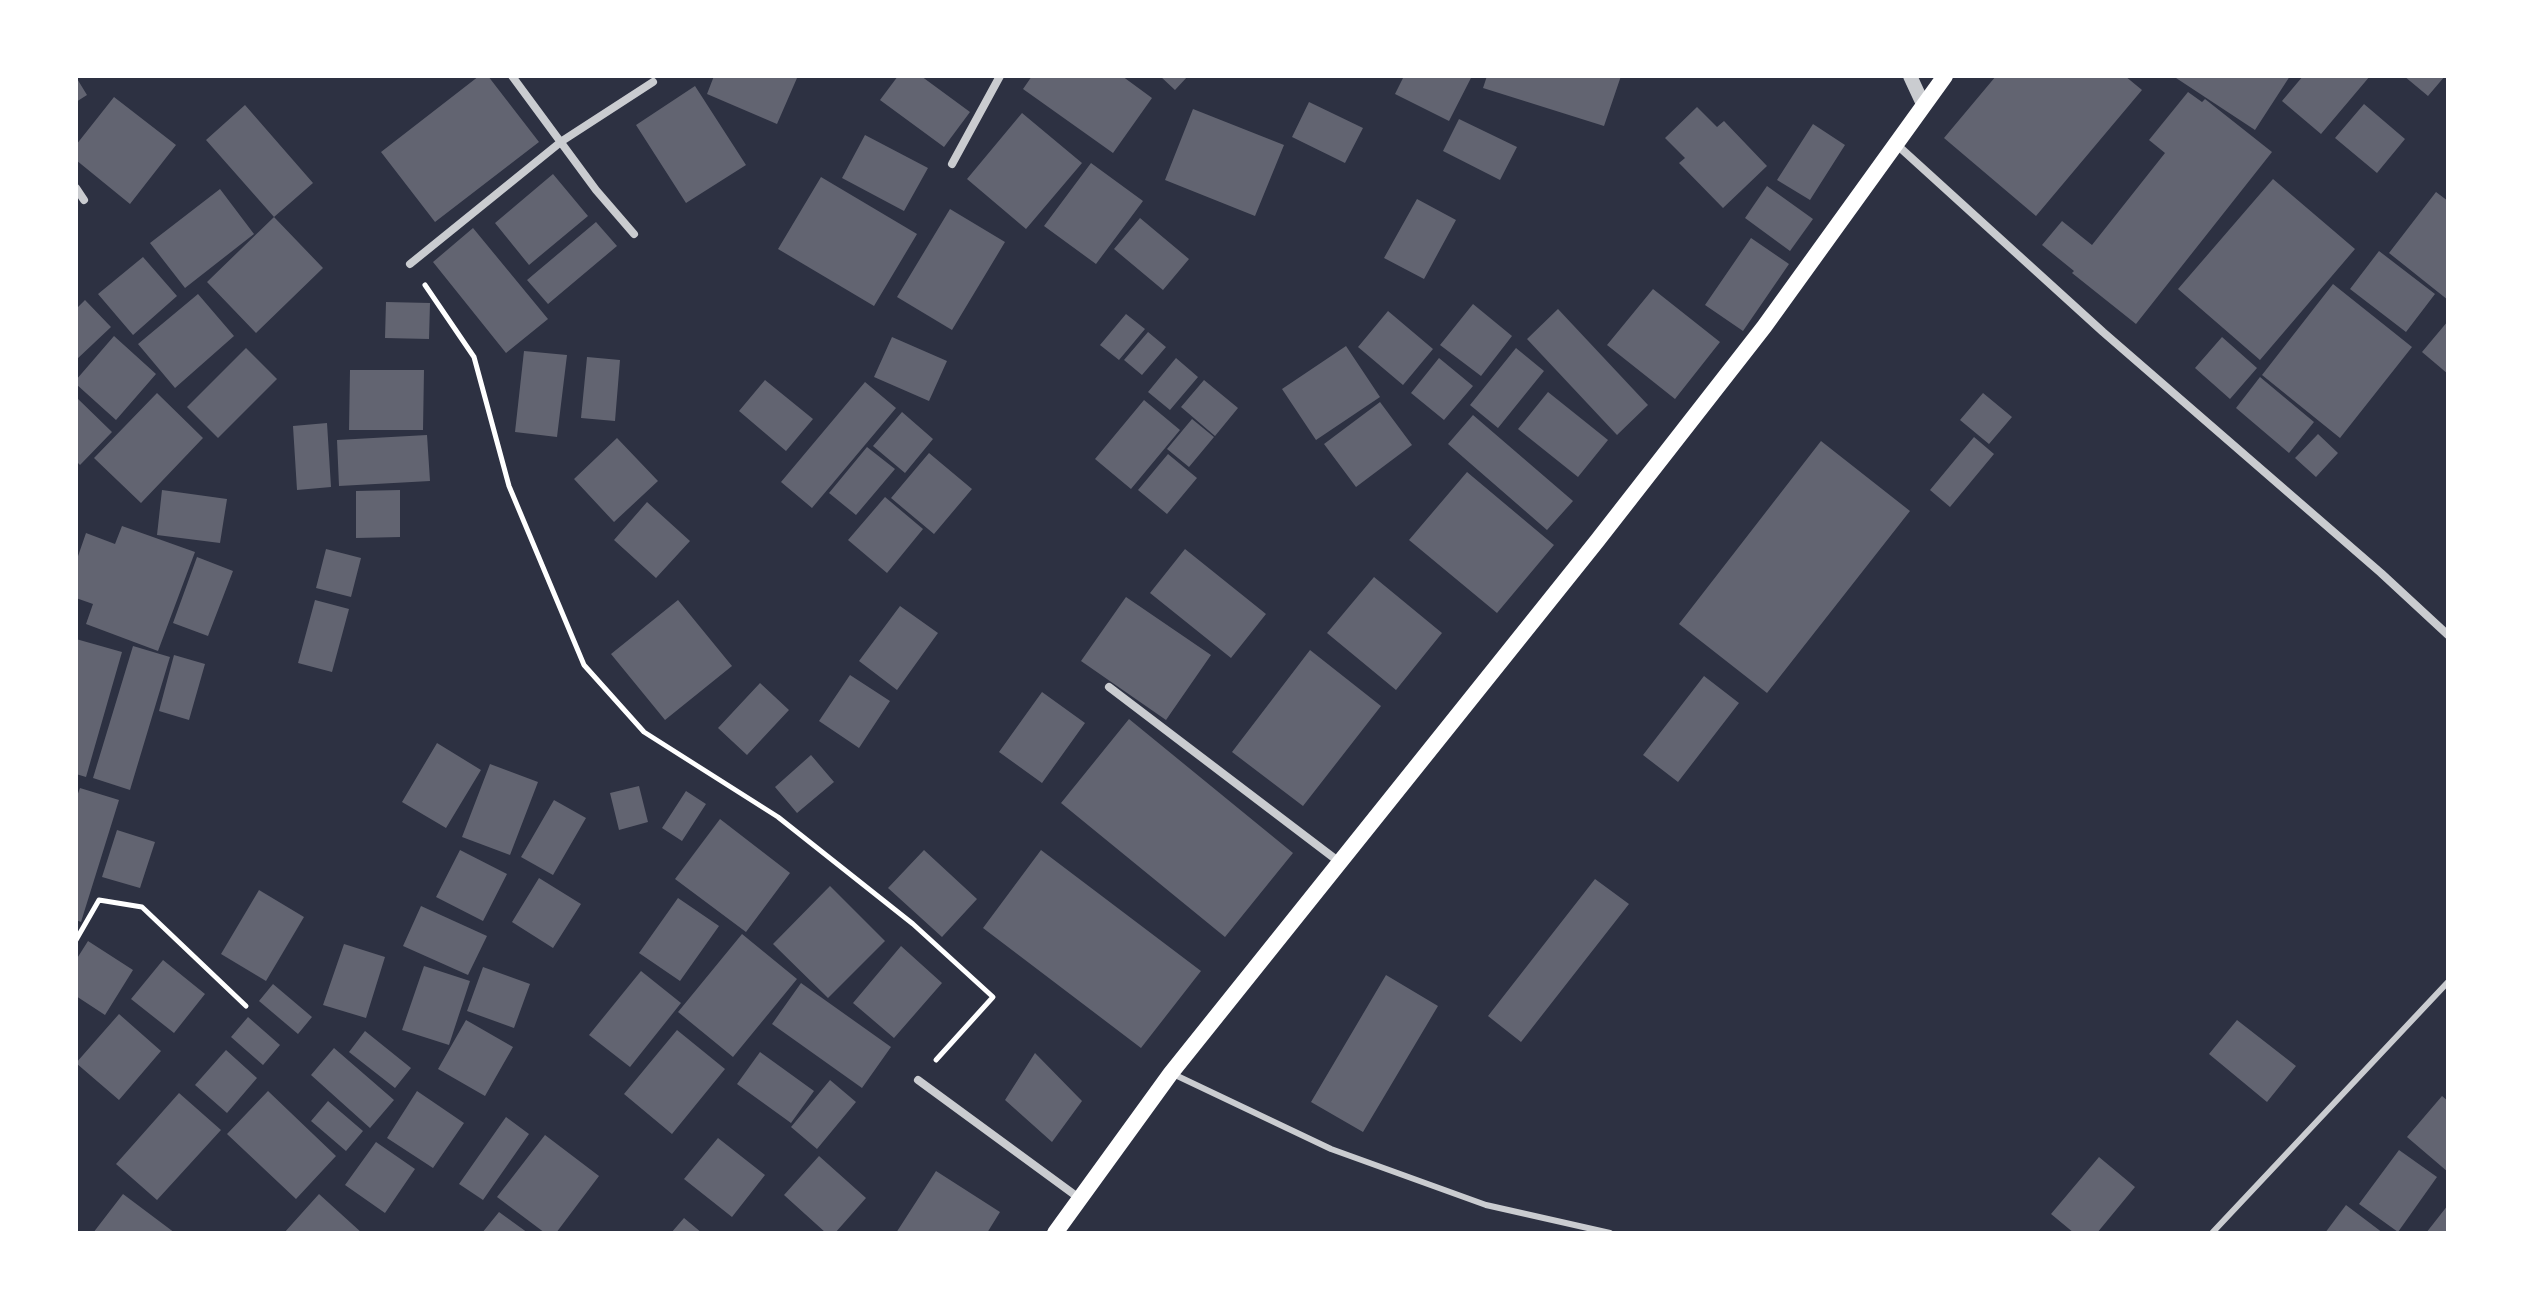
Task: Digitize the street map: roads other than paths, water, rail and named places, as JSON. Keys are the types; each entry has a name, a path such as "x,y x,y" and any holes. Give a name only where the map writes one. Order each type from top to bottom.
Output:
{"main road":[{"path":"1055,1233 1171,1073 1597,541 1764,327 1945,76"}],"street":[{"path":"512,76 596,190 634,234"},
{"path":"952,164 1000,76"},
{"path":"1910,76 1923,104"},
{"path":"410,264 562,141 653,82"},
{"path":"1896,144 2103,332 2448,635"},
{"path":"76,188 84,200"},
{"path":"1109,687 1338,861"},
{"path":"918,1080 1079,1198"}],"lane":[{"path":"2212,1233 2448,982"},
{"path":"1171,1073 1331,1149 1486,1205 1610,1233"}]}
